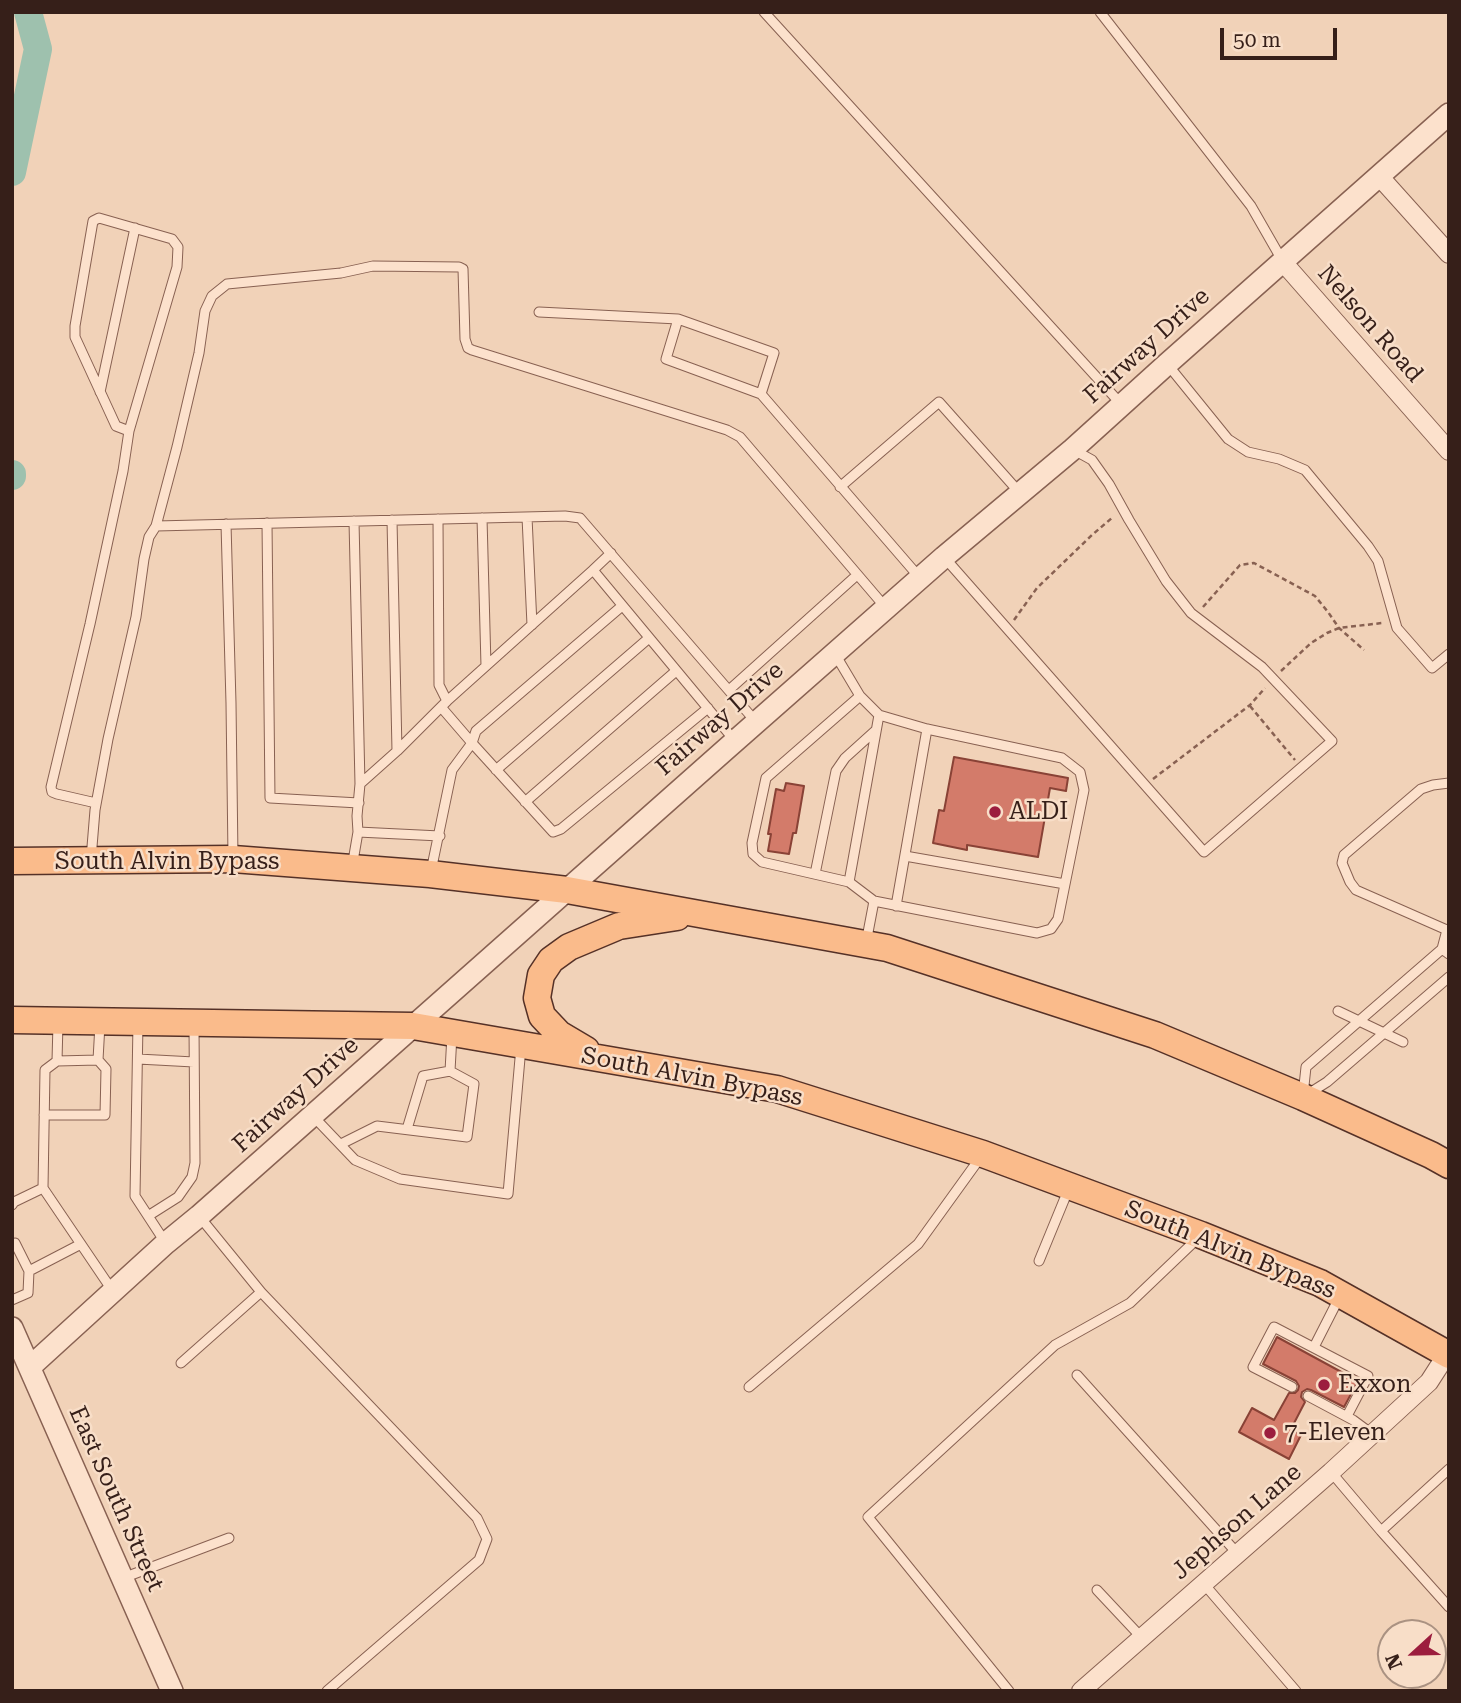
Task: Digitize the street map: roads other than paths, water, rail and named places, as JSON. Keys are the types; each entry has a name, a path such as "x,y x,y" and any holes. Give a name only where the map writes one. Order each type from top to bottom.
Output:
{"main road":[{"name":"South Alvin Bypass","path":"12,861 233,859 430,874 567,890 887,948 1155,1035 1303,1097 1431,1155 1449,1166"},
{"path":"603,1059 559,1034 542,1016 537,998 541,975 551,960 569,947 619,926 700,914"},
{"name":"South Alvin Bypass","path":"20,1020 413,1026 777,1089 983,1154 1201,1235 1320,1283 1448,1354"}],"street":[{"name":"Fairway Drive","path":"30,1367 166,1243 834,653 1019,492 1073,449 1449,114"},
{"path":"1379,176 1449,254"},
{"name":"Nelson Road","path":"1282,261 1449,451"},
{"name":"East South Street","path":"12,1328 173,1691"},
{"name":"Jephson Lane","path":"1081,1691 1331,1472 1429,1382 1448,1354"}],"lane":[{"path":"764,12 1121,404"},
{"path":"1100,12 1251,206 1282,261"},
{"path":"96,803 57,794 52,792 51,787 90,624 129,431 177,267 177,247 172,239 99,218 93,221 75,337 116,426 129,431"},
{"path":"100,392 135,229"},
{"path":"91,859 96,803 136,617 149,537 156,526 199,353 205,311 212,296 227,284 341,273 373,266 459,267 463,269 465,339 468,348 727,430 740,437 886,608"},
{"path":"539,312 678,319 774,353 761,394"},
{"path":"678,319 666,359 761,394 920,578"},
{"path":"1167,364 1228,439 1248,452 1279,459 1305,470 1378,561 1397,628 1432,668 1449,654"},
{"path":"840,486 939,402 1019,492"},
{"path":"944,557 1204,852 1332,741 1262,667 1195,616 1166,581 1092,460 1073,449"},
{"path":"527,517 531,625"},
{"path":"482,518 486,666"},
{"path":"156,526 580,518 756,722"},
{"path":"438,519 439,685 444,704 472,743 553,832 561,829 708,708"},
{"path":"392,520 397,751"},
{"path":"352,868 358,832 360,785 354,521"},
{"path":"267,523 270,798 359,803"},
{"path":"226,524 233,859"},
{"path":"360,785 444,704 611,553"},
{"path":"593,570 735,741"},
{"path":"729,690 858,575"},
{"path":"430,874 452,770 472,743 476,730 622,606"},
{"path":"496,770 649,638"},
{"path":"834,653 860,696 879,715 927,729 1062,758 1080,772 1084,790 1058,919 1051,929 1037,933 874,901 849,882 762,862 753,854 752,843 766,778 860,696"},
{"path":"525,802 676,671"},
{"path":"849,882 879,715"},
{"path":"815,874 836,771 845,758 876,729"},
{"path":"896,906 927,729"},
{"path":"1303,1097 1306,1068 1359,1020 1445,951 1448,929 1356,890 1342,863 1344,855 1421,789 1449,783"},
{"path":"358,832 440,836"},
{"path":"905,856 1065,884"},
{"path":"866,944 874,901"},
{"path":"1303,1097 1327,1082 1449,977"},
{"path":"1338,1010 1403,1042"},
{"path":"57,1061 58,1020"},
{"path":"44,1115 105,1115 106,1069 98,1060 100,1021"},
{"path":"138,1022 135,1196 166,1243"},
{"path":"148,1216 178,1197 192,1177 195,1163 194,1023"},
{"path":"450,1071 452,1033"},
{"path":"313,1115 355,1160 400,1178 508,1194 521,1045"},
{"path":"138,1059 194,1062"},
{"path":"98,1060 57,1061 45,1070 43,1188 113,1292"},
{"path":"341,1144 377,1126 467,1137 474,1084 450,1071 423,1076 407,1129"},
{"path":"749,1387 918,1244 983,1154"},
{"path":"1039,1261 1069,1186"},
{"path":"12,1205 43,1188"},
{"path":"199,1216 261,1292 477,1518 487,1539 479,1560 327,1691"},
{"path":"1009,1691 868,1517 1055,1345 1130,1303 1201,1235"},
{"path":"12,1300 28,1293 29,1271 13,1241"},
{"path":"29,1271 81,1244"},
{"path":"180,1363 261,1292"},
{"path":"1309,1348 1340,1295"},
{"path":"1290,1384 1253,1367 1274,1327 1291,1341 1309,1348 1329,1361 1368,1376 1347,1416"},
{"path":"1077,1375 1237,1553"},
{"path":"1311,1395 1326,1402 1372,1434"},
{"path":"1381,1531 1449,1469"},
{"path":"1331,1472 1449,1607"},
{"path":"122,1578 229,1538"},
{"path":"1205,1584 1296,1691"},
{"path":"1097,1590 1142,1638"}],"waterway":[{"path":"12,172 38,49 28,12"}],"place":[{"name":"ALDI","path":"995,812"},
{"name":"Exxon","path":"1324,1385"},
{"name":"7-Eleven","path":"1270,1433"}]}
